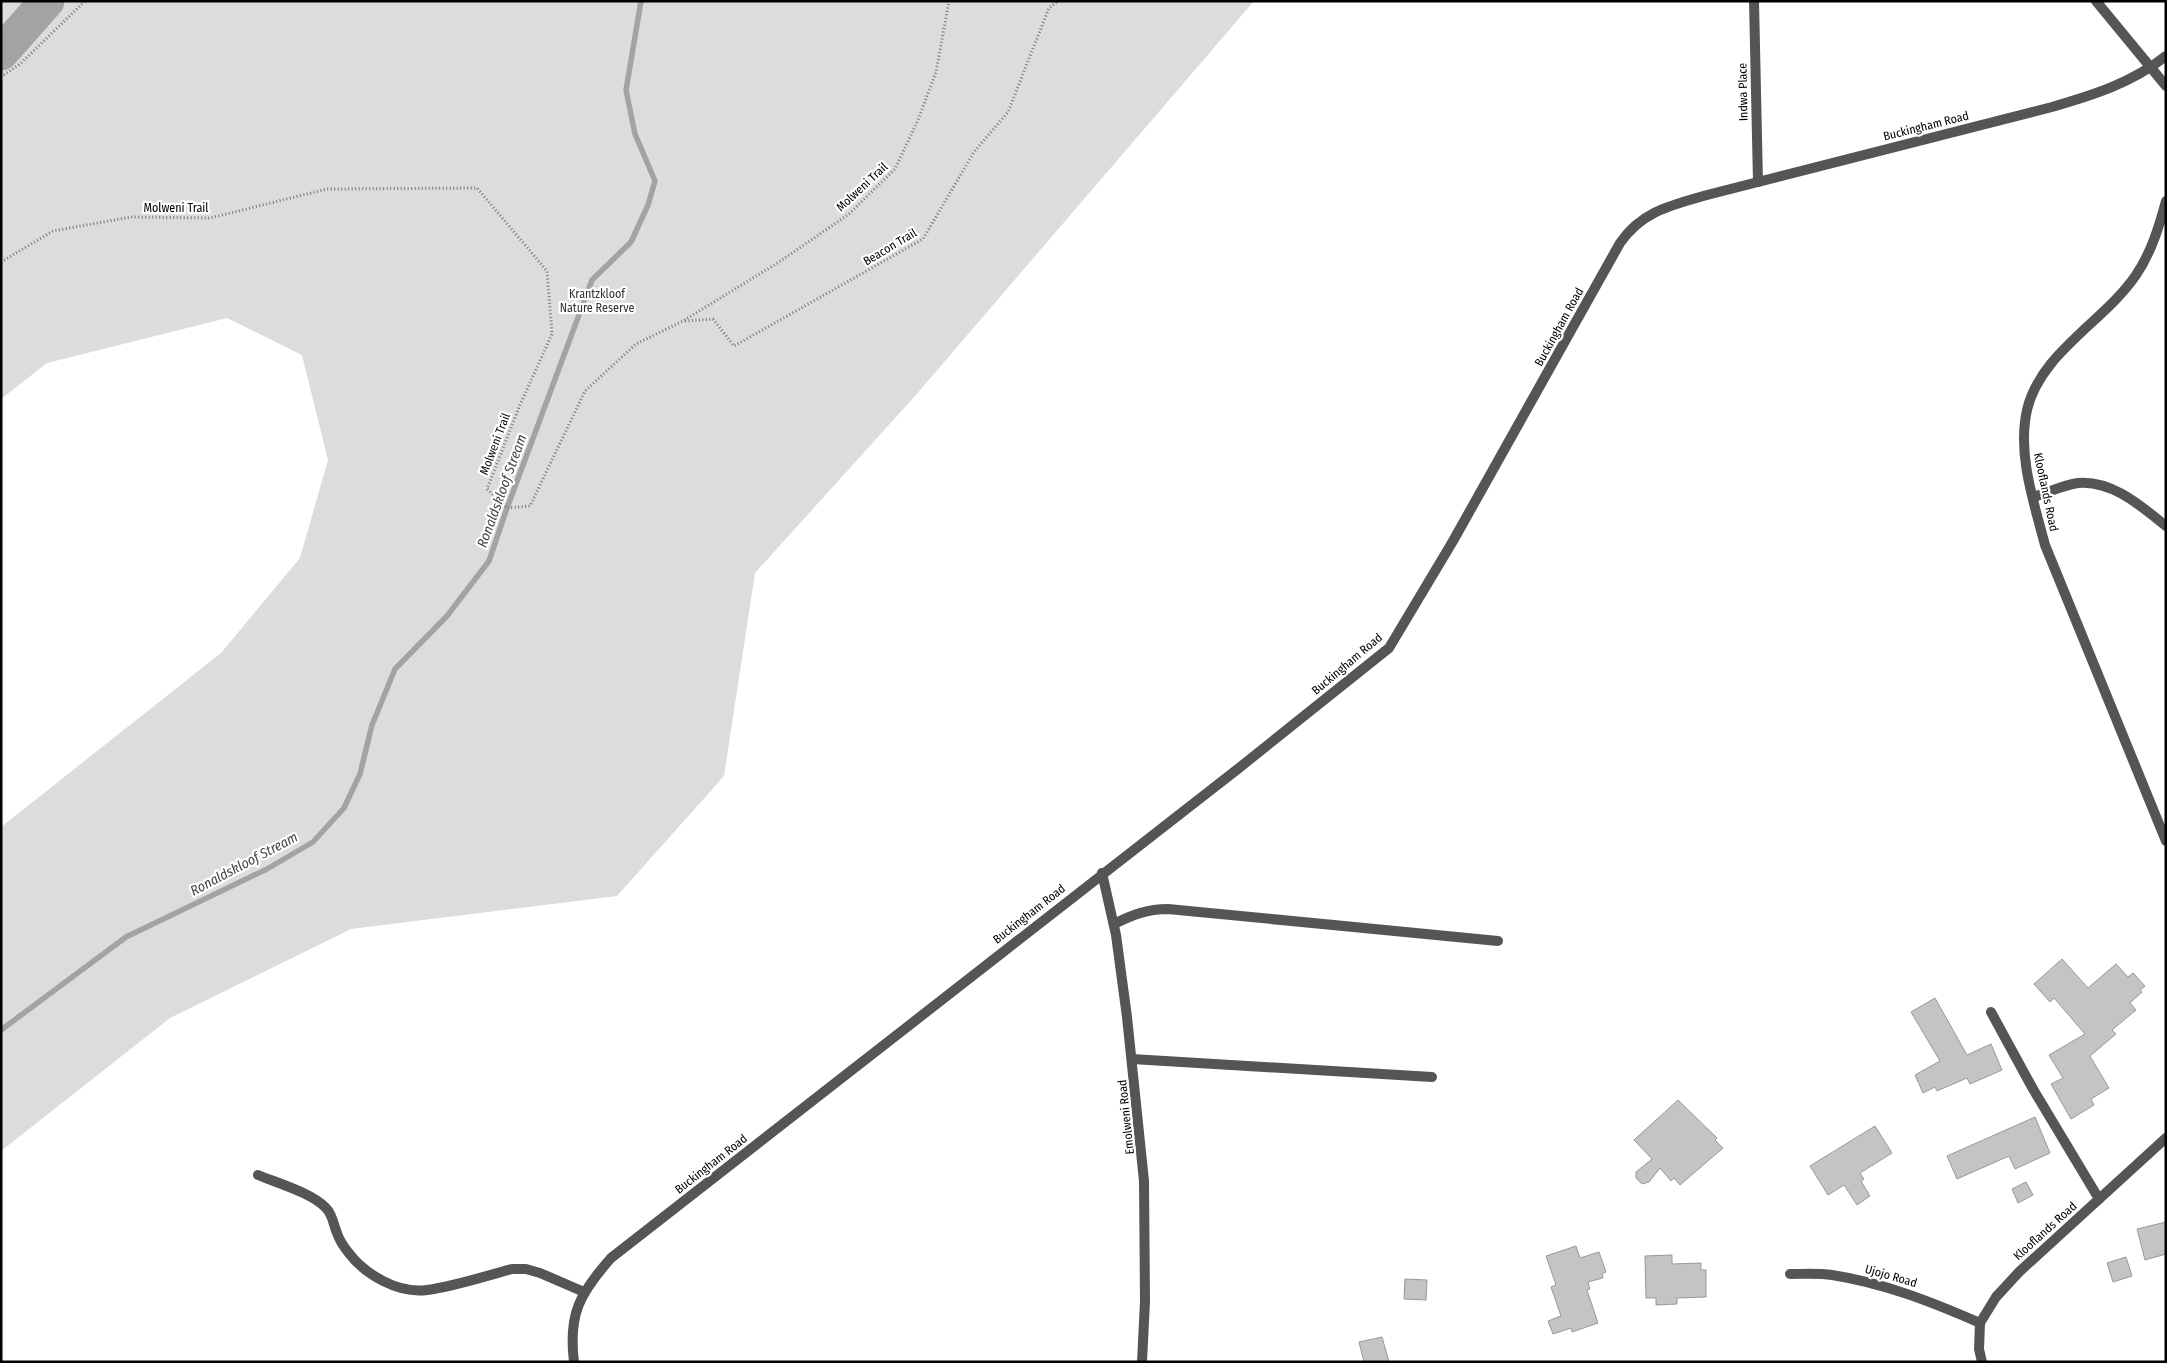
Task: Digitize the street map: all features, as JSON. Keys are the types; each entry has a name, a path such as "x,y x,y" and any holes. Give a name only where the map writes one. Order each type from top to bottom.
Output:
{"street":[{"name":"Indwa Place","path":"1754,1 1758,182"},
{"path":"2096,1 2166,86"},
{"name":"Buckingham Road","path":"574,1362 572,1349 574,1319 589,1282 611,1258 1246,762 1388,648 1454,541 1628,232 1654,212 1667,207 2103,92 2151,68 2166,56"},
{"name":"Klooflands Road","path":"2166,201 2148,253 2135,276 2097,319 2058,357 2038,380 2027,410 2024,448 2033,497 2046,545 2166,841"},
{"path":"2033,497 2077,483 2100,484 2126,496 2166,526"},
{"name":"Emolweni Road","path":"1102,873 1114,924 1132,1059 1144,1181 1145,1301 1142,1362"},
{"path":"1114,924 1131,915 1150,909 1168,909 1498,941"},
{"path":"1991,1012 2033,1089 2100,1199"},
{"path":"1132,1059 1432,1077"},
{"name":"Klooflands Road","path":"1980,1322 1996,1297 2019,1272 2166,1138"},
{"path":"258,1175 316,1200 327,1209 337,1233 349,1253 366,1271 390,1284 408,1290 426,1290 512,1269 526,1269 584,1292"},
{"name":"Ujojo Road","path":"1790,1274 1830,1275 1863,1280 1926,1300 1980,1322"},
{"path":"1980,1322 1979,1350 1982,1362"}],"path":[{"path":"1,78 20,64 86,1"},
{"name":"Molweni Trail","path":"1,262 52,231 131,216 210,218 326,189 477,188 547,271 552,334 520,405 487,489 507,508 530,506 585,391 636,344 683,321 779,262 849,214 895,169 918,120 936,72 949,1"},
{"name":"Beacon Trail","path":"683,321 713,319 734,346 923,239 974,152 1008,112 1049,8 1058,1"}],"green space":[{"name":"Krantzkloof Nature Reserve","path":"1,1 1254,1 915,396 755,573 724,776 617,896 351,929 170,1018 1,1151 1,827 221,653 300,558 328,460 302,355 227,318 47,363 1,399"}],"building":[{"path":"2062,959 2088,988 2116,964 2128,977 2133,973 2145,986 2140,990 2142,992 2130,1003 2136,1010 2112,1030 2116,1034 2090,1056 2109,1088 2091,1099 2094,1105 2071,1119 2051,1084 2063,1078 2049,1055 2085,1034 2054,998 2050,1002 2034,984"},
{"path":"1935,998 1967,1055 1991,1044 2002,1070 1970,1084 1967,1078 1937,1091 1935,1087 1923,1093 1915,1075 1940,1061 1911,1012"},
{"path":"1678,1100 1717,1138 1715,1140 1723,1148 1680,1185 1674,1178 1671,1181 1660,1168 1649,1182 1642,1184 1636,1178 1636,1172 1652,1159 1634,1140"},
{"path":"2035,1117 2050,1153 2015,1169 2009,1156 1957,1179 1947,1156"},
{"path":"1875,1126 1892,1153 1860,1173 1864,1179 1861,1181 1870,1196 1857,1205 1844,1185 1828,1195 1810,1166"},
{"path":"2026,1182 2033,1195 2018,1203 2012,1189"},
{"path":"2166,1222 2166,1254 2145,1260 2137,1229"},
{"path":"1576,1246 1580,1258 1599,1252 1606,1272 1602,1274 1603,1278 1588,1282 1590,1289 1587,1290 1598,1323 1572,1332 1571,1328 1553,1334 1548,1321 1561,1316 1551,1287 1556,1285 1546,1256"},
{"path":"1672,1255 1672,1264 1701,1263 1701,1270 1706,1270 1706,1297 1677,1298 1677,1304 1656,1305 1656,1298 1646,1298 1645,1256"},
{"path":"2126,1257 2132,1276 2113,1282 2107,1263"},
{"path":"1405,1279 1427,1280 1426,1300 1404,1299"},
{"path":"1382,1337 1389,1362 1364,1362 1359,1342"}],"waterway":[{"path":"1,53 47,1"},
{"name":"Ronaldskloof Stream","path":"1,1030 126,937 267,869 313,842 344,808 360,774 372,725 395,669 447,616 489,561 592,280 631,242 648,205 655,181 635,134 626,90 641,1"}]}
